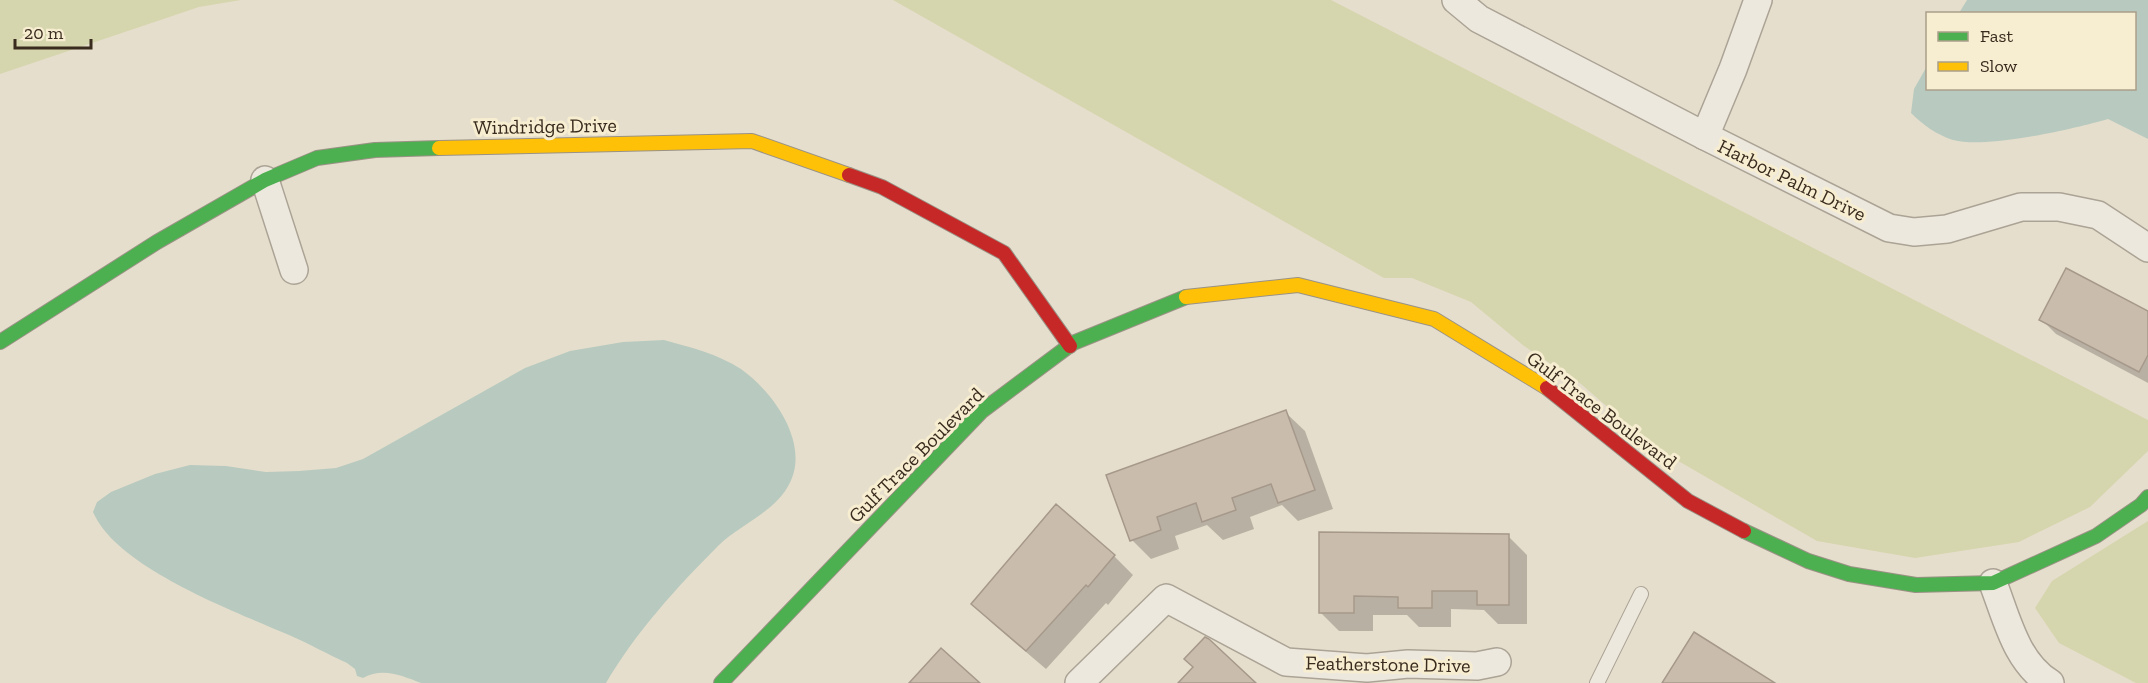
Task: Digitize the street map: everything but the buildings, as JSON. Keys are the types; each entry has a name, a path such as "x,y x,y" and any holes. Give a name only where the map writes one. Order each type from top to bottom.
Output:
{"street":[{"name":"Harbor Palm Drive","path":"1456,0 1479,19 1889,228 1914,232 1947,229 2021,207 2059,207 2098,215 2148,248"},
{"path":"1705,136 1758,0"},
{"name":"Windridge Drive","path":"0,342 157,242 265,180 317,158 375,150 752,141 882,187 1004,253 1070,346"},
{"path":"265,180 294,270"},
{"name":"Gulf Trace Boulevard","path":"732,679 982,411 1070,346 1189,296 1298,285 1434,319 1539,382 1688,501 1808,561 1849,574 1916,585 1993,583 2096,536 2141,505 2148,497"},
{"path":"1993,583 2019,651 2038,676 2050,683"},
{"name":"Featherstone Drive","path":"1079,683 1166,598 1286,662 1367,668 1408,664 1478,666 1497,662"}],"lane":[{"path":"1597,683 1641,594"}],"green space":[{"path":"0,0 241,0 199,7 0,74"},
{"path":"893,0 1331,0 2148,420 2148,451 2090,507 2019,542 1915,558 1817,541 1654,447 1581,384 1524,346 1471,302 1412,278 1384,278"},
{"path":"2148,521 2148,683 2136,683 2059,643 2035,608 2052,581"}],"shaded area":[{"path":"1967,0 2148,0 2148,139 2108,119 2053,132 1987,142 1953,140 1925,125 1911,113 1914,89 1926,68 1926,90 2136,90 2136,12 1960,12"},
{"path":"664,340 723,359 753,378 784,417 795,448 795,463 792,478 779,499 728,537 688,577 630,646 606,683 421,683 400,675 385,673 363,678 357,676 355,669 347,663 179,586 151,569 126,551 106,532 93,512 97,502 111,492 155,474 190,465 226,466 266,472 336,468 363,459 525,368 570,351 623,342"}],"traffic: fast":[{"path":"0,342 157,242 265,180 317,158 375,150 439,148"},
{"path":"721,683 982,411 1073,343 1186,297"},
{"path":"1744,531 1808,561 1849,574 1916,585 1993,583 2096,536 2141,505 2148,497"}],"traffic: slow":[{"path":"439,148 752,141 849,175"},
{"path":"1186,297 1298,285 1434,319 1547,388"}],"traffic: jam":[{"path":"849,175 882,187 1004,253 1070,346"},
{"path":"1547,388 1688,501 1744,531"}]}
